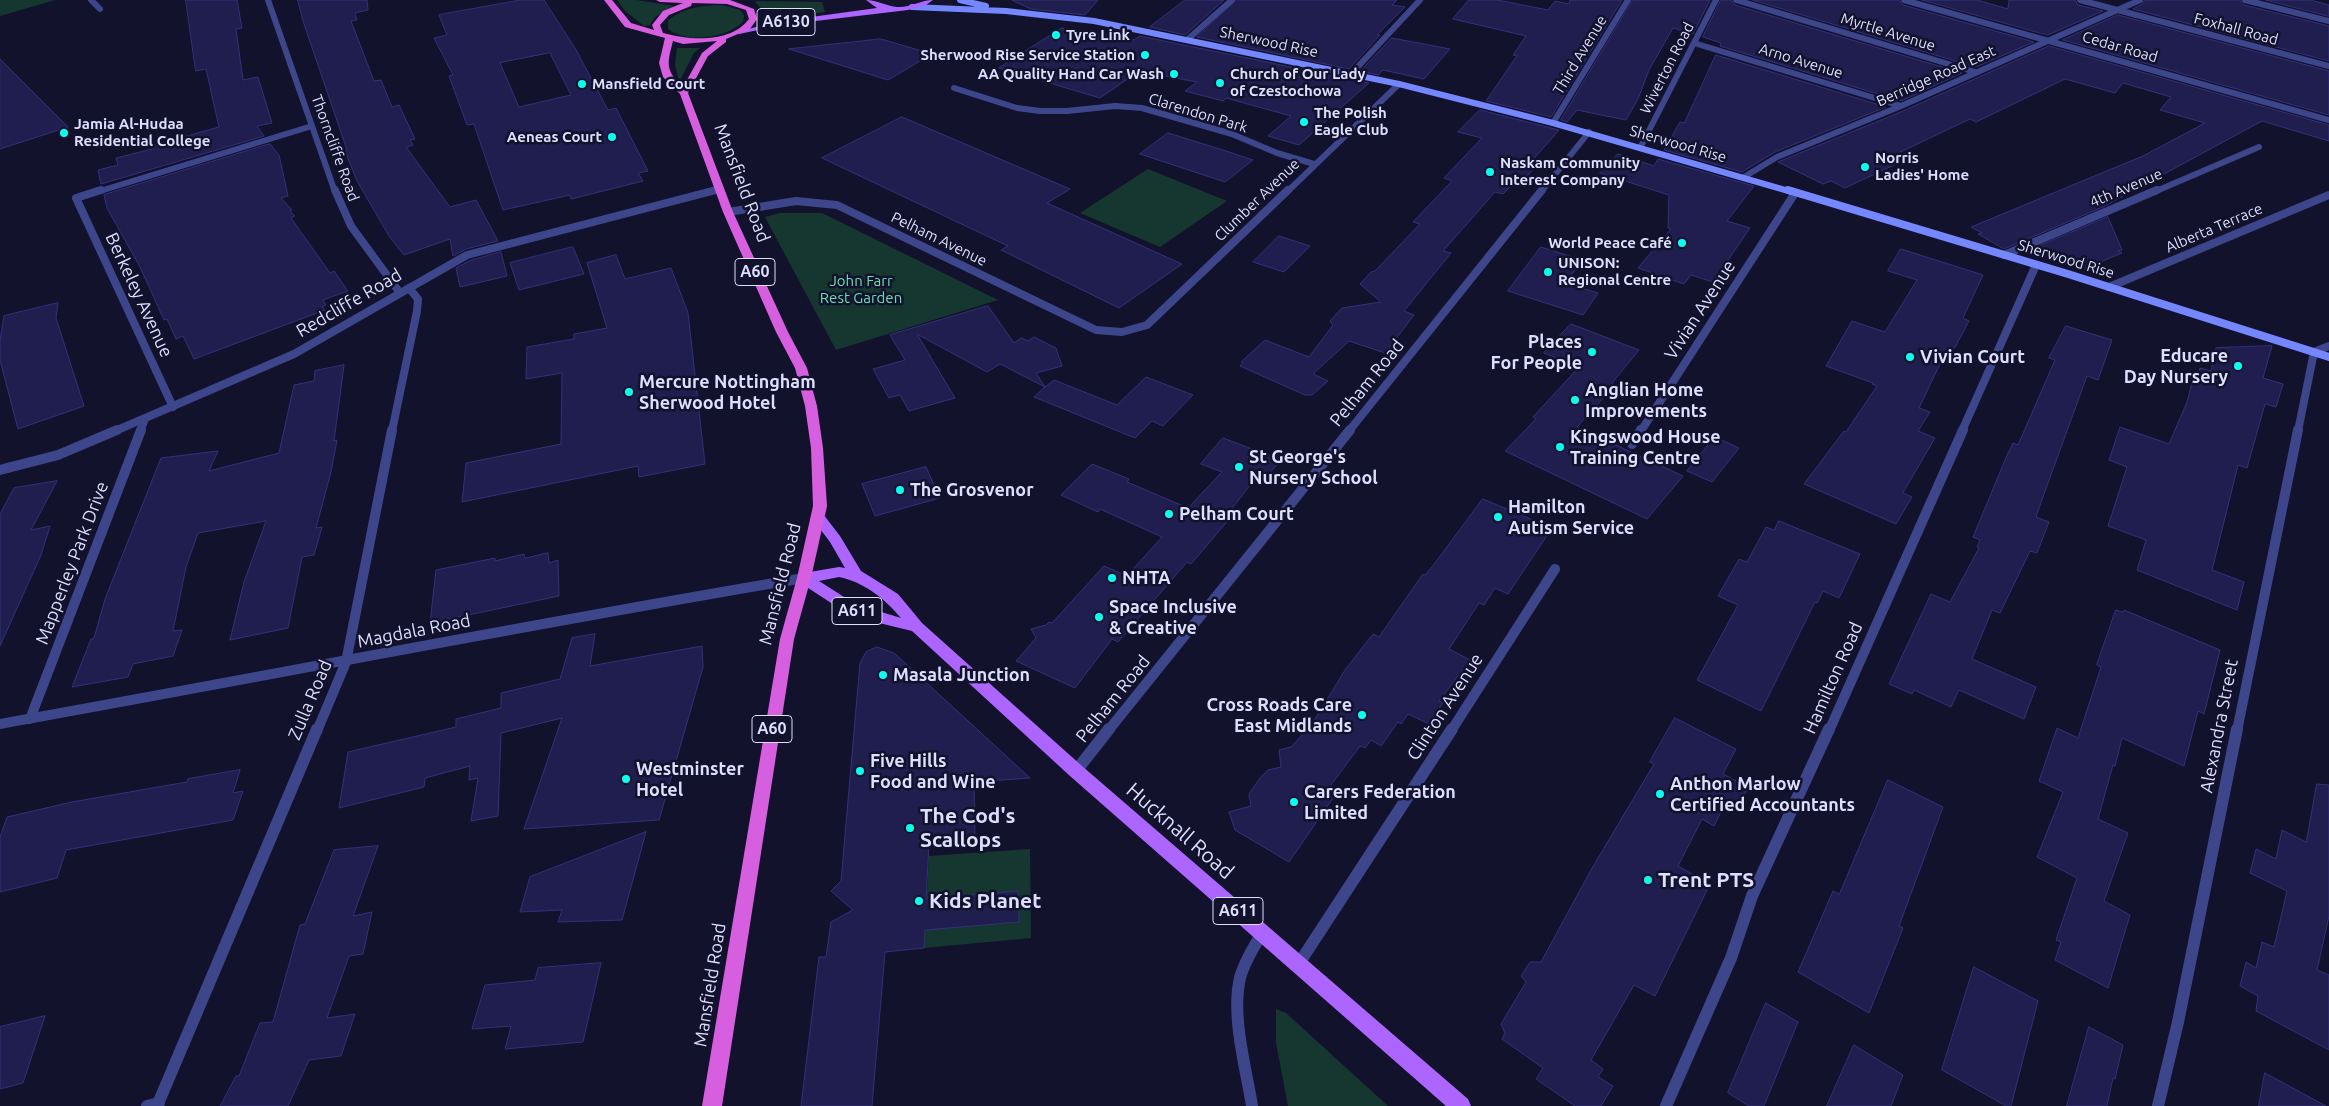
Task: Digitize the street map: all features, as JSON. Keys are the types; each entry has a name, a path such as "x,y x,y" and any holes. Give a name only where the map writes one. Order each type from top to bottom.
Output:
{"highway":[{"path":"608,0 628,25 659,33 669,38 700,41 735,34"},
{"path":"660,0 721,0 742,4 752,12 752,22 716,44 705,55 684,94"},
{"path":"659,33 656,25 666,13 687,5 706,1"},
{"name":"Mansfield Road","path":"669,38 663,63 668,77 684,94 728,212 782,332 801,368 811,406 817,448 820,506 804,578 787,639 712,1106"}],"main road":[{"path":"870,0 878,6 894,8 912,7 930,0"},
{"name":"Sherwood Rise","path":"960,0 1006,11"},
{"name":"Sherwood Rise","path":"912,7 1006,11 1094,21 1188,38 1352,73 1553,122 2036,264 2329,357"},
{"name":"A6130","path":"735,34 782,23 894,8"},
{"path":"818,517 835,539 856,575"},
{"name":"Hucknall Road","path":"804,578 839,572 856,575 893,598 917,627 1076,771 1461,1106"},
{"name":"Hucknall Road","path":"804,578 850,608 867,616 917,627"}],"street":[{"path":"91,0 100,9"},
{"name":"Thorncliffe Road","path":"268,0 339,202 351,226 404,290"},
{"path":"1188,38 1232,0"},
{"path":"1352,73 1420,0"},
{"name":"Third Avenue","path":"1553,122 1628,0"},
{"name":"Wiverton Road","path":"1640,148 1716,0"},
{"name":"Myrtle Avenue","path":"1736,0 1975,72"},
{"name":"Cedar Road","path":"1904,0 2329,120"},
{"name":"Foxhall Road","path":"2080,0 2329,66"},
{"name":"Berridge Road East","path":"1744,177 1777,157 1901,106 2140,0"},
{"path":"2246,0 2329,21"},
{"name":"Arno Avenue","path":"1694,43 1901,106"},
{"name":"Clumber Avenue","path":"1132,332 1147,325 1399,84"},
{"name":"Clarendon Park","path":"954,88 1017,108 1040,111 1067,111 1115,106 1142,108 1232,134 1277,153 1314,164"},
{"name":"Berkeley Avenue","path":"173,407 76,198 312,126"},
{"name":"Pelham Road","path":"1076,771 1589,132"},
{"name":"4th Avenue","path":"2004,255 2259,147"},
{"name":"Redcliffe Road","path":"0,470 58,456 294,354 454,261 484,249 721,189"},
{"name":"Vivian Avenue","path":"1632,444 1795,193"},
{"name":"Alberta Terrace","path":"2109,287 2329,195"},
{"name":"Pelham Avenue","path":"728,212 778,202 803,200 818,200 837,204 1096,330 1119,334 1132,332"},
{"name":"Hamilton Road","path":"1666,1106 1731,958 1752,896 1826,738 2036,264"},
{"name":"Zulla Road","path":"154,1105 346,662 366,552 417,311 418,299 404,290"},
{"path":"2314,352 2329,346"},
{"name":"Alexandra Street","path":"2158,1106 2178,1022 2314,352"},
{"name":"Mapperley Park Drive","path":"30,719 145,419"},
{"name":"Clinton Avenue","path":"1298,965 1555,569"},
{"name":"Magdala Road","path":"0,724 346,662 607,611 804,578"},
{"path":"1252,1106 1238,1012 1238,993 1239,978 1262,933"}],"green space":[{"path":"0,0 55,0 0,16"},
{"path":"617,0 636,0 674,6 655,17 650,25 644,26 625,11"},
{"path":"755,2 822,2 825,12 763,21 765,16 763,10"},
{"path":"722,5 740,10 744,15 743,22 727,32 706,37 695,38 685,36 676,34 668,29 668,20 680,13 700,7"},
{"path":"677,48 700,48 694,53 679,82 675,64"},
{"path":"1148,169 1227,201 1160,247 1080,213"},
{"name":"John Farr Rest Garden","path":"780,213 822,213 998,300 836,350 765,217"},
{"path":"1030,849 1031,938 924,948 929,856"},
{"path":"1276,1009 1286,1013 1388,1106 1288,1106 1276,1043"}],"building":[{"path":"186,0 237,0 242,28 236,29 243,80 258,77 272,123 257,126 264,136 101,184 98,170 118,165 116,158 152,149 151,146 219,127 206,69 196,71"},
{"path":"298,0 367,0 368,10 355,13 357,20 351,21 374,81 381,80 392,107 399,105 415,139 410,140 413,145 406,147 450,207 476,200 498,241 466,249 453,256 450,239 404,255 389,236 357,181 345,151 347,150 304,24"},
{"path":"521,0 544,0 575,48 608,110 616,108 648,171 638,173 643,181 571,199 570,195 503,210 474,124 467,125 449,76 453,75 434,38 447,35 439,15","holes":["550,53 571,95 519,107 500,63"]},
{"path":"1012,0 1098,0 1085,15 1031,9"},
{"path":"1185,0 1224,0 1185,35 1150,27"},
{"path":"1237,0 1397,0 1392,5 1405,7 1377,35 1380,35 1349,69 1197,37"},
{"path":"1469,0 1497,0 1548,10 1555,1 1569,4 1570,0 1622,0 1551,117 1486,101 1517,56 1513,55 1526,36 1453,19"},
{"path":"1633,0 1710,0 1693,34 1673,28 1649,70 1638,99 1626,120 1577,110 1567,122 1561,120"},
{"path":"1721,0 1731,0 1735,5 1962,73 1901,101 1720,46 1721,43 1703,37"},
{"path":"1753,0 1899,0 1903,5 2034,42 1976,67"},
{"path":"1922,0 1977,0 2008,9 2009,0 2075,0 2078,5 2103,11 2048,35"},
{"path":"2145,0 2240,0 2244,5 2329,26 2329,61 2133,9"},
{"path":"2266,0 2310,0 2329,5 2329,16"},
{"path":"2118,15 2329,71 2329,115 2063,40"},
{"path":"1062,28 1134,40 1140,36 1369,83 1299,145 1268,136 1291,116 1226,98 1223,101 1185,91 1197,82 1139,71 1100,98 999,68"},
{"path":"1392,38 1450,49 1424,79 1383,70 1378,75 1361,71"},
{"path":"881,39 932,54 888,80 789,49"},
{"path":"2049,46 2329,125 2329,141 2262,121 2103,207 2004,249 1978,234 1982,233 1971,227 2143,156 2205,123 2160,110 2171,97 2123,83 2115,93 2065,79 1976,122 1970,119 1892,156 1894,157 1887,160 1896,164 1845,188 1831,181 1823,184 1778,162 1903,111"},
{"path":"1716,55 1886,107 1775,152 1742,172 1664,150 1680,122 1684,123"},
{"path":"0,59 68,127 0,149"},
{"path":"1480,110 1559,130 1530,163 1537,165 1520,184 1514,183 1503,194 1495,192 1443,251 1451,253 1404,311 1414,315 1385,353 1349,341 1313,374 1328,381 1312,395 1305,395 1240,366 1243,363 1241,362 1265,340 1309,357 1333,325 1330,321 1342,308 1381,302 1360,284 1420,224 1413,222 1452,181 1444,178 1482,138 1458,132"},
{"path":"902,117 1070,189 1047,203 1182,264 1119,308 1001,250 1008,246 822,158"},
{"path":"1168,133 1253,160 1225,182 1140,154"},
{"path":"270,144 279,155 288,196 281,198 295,216 291,218 330,273 334,271 348,291 323,300 326,305 322,307 325,310 194,359 183,336 176,339 167,319 164,320 140,267 107,208 104,195"},
{"path":"1618,154 1654,166 1658,159 1754,186 1727,221 1750,228 1713,282 1691,275 1684,284 1638,268 1671,229 1668,228 1669,195 1600,173"},
{"path":"2108,217 2122,250 2118,251 2122,253 2086,268 2076,262 2071,264 2058,257 2053,258 2034,248"},
{"path":"1279,236 1310,246 1284,272 1253,262"},
{"path":"573,247 584,274 519,290 510,263"},
{"name":"UNISON: Regional Centre","path":"1541,247 1582,260 1566,283 1598,293 1583,315 1508,291"},
{"path":"1901,249 1983,275 1963,318 1969,321 1954,349 1948,347 1919,408 1930,412 1918,431 1935,438 1903,493 1912,497 1896,524 1804,484 1844,431 1846,432 1877,386 1826,366 1852,321 1885,332 1917,280 1888,271"},
{"path":"501,252 507,276 460,287 456,268 469,261"},
{"name":"Mercure Nottingham Sherwood Hotel","path":"616,255 625,279 671,268 688,313 705,464 639,477 638,466 462,502 466,463 561,444 562,373 526,379 527,347 574,339 574,334 607,328 587,263"},
{"path":"58,303 56,318 84,406 18,429 0,360 0,340 4,316"},
{"path":"988,306 1014,343 1021,338 1028,341 1034,337 1056,348 1062,366 1036,373 1045,387 1000,364 987,372 917,334 955,398 909,411 900,395 889,398 873,369 905,360 890,335"},
{"path":"1571,324 1639,350 1612,383 1615,385 1577,427 1683,476 1647,519 1505,451 1536,419 1533,417 1579,367 1544,353"},
{"path":"2066,326 2112,340 2098,380 2087,376 2044,494 2036,517 2049,522 2037,553 2030,551 2000,613 1992,610 1972,659 2036,687 2024,719 1959,690 1951,707 1914,690 1912,694 1889,684 1931,594 1950,602 1979,548 1977,547 1980,540 1973,537 2008,453 2013,443 2018,445 2055,360 2049,358"},
{"path":"2272,346 2263,378 2283,384 2276,407 2265,404 2247,468 2238,465 2212,570 2244,582 2237,610 2137,570 2146,540 2108,526 2127,467 2109,460 2120,427 2169,444 2187,402 2193,379 2197,378 2200,368 2211,371 2216,348"},
{"path":"344,365 334,441 337,440 331,472 316,528 322,527 314,555 302,557 288,628 230,640 244,582 266,521 198,533 186,567 173,631 182,630 173,656 133,664 128,677 72,687 91,639 94,638 105,599 161,458 218,451 209,471 279,453 294,385 314,381 315,371"},
{"path":"1146,377 1193,395 1163,426 1152,421 1135,438 1034,397 1054,380 1117,405"},
{"path":"1715,437 1739,448 1712,482 1687,471"},
{"path":"1223,438 1281,460 1266,477 1261,476 1250,485 1227,515 1231,517 1191,564 1187,562 1118,642 1112,639 1075,688 1016,661 1036,638 1031,629 1046,625 1049,622 1052,623 1104,566 1127,576 1162,537 1100,509 1098,512 1061,495 1092,464 1129,479 1127,482 1188,508 1222,472 1201,464"},
{"name":"The Grosvenor","path":"926,467 940,498 875,516 862,484"},
{"path":"57,481 31,530 50,526 41,555 0,646 0,514 14,488"},
{"path":"1483,499 1552,528 1508,594 1495,588 1484,605 1479,603 1449,649 1470,660 1439,701 1443,703 1429,724 1408,714 1401,724 1398,722 1381,746 1371,740 1365,748 1360,746 1325,793 1333,798 1289,862 1235,830 1229,812 1251,806 1249,794 1260,778 1268,770 1281,767 1279,750 1291,747 1303,734 1317,716 1345,670 1373,634 1379,637 1423,574 1425,575 1432,567"},
{"path":"1779,521 1860,554 1839,598 1823,591 1817,603 1815,602 1761,711 1697,680 1738,605 1718,596 1739,559 1747,562 1766,527 1774,530"},
{"path":"548,553 549,563 558,560 559,596 430,623 436,570 495,558 495,561 524,554 525,558"},
{"path":"2116,610 2123,612 2124,610 2220,650 2204,714 2198,711 2184,766 2122,738 2115,766 2113,765 2098,819 2128,833 2104,901 2130,915 2108,988 2055,960 2061,942 2056,940 2077,878 2037,857 2063,792 2039,781 2057,728 2078,738 2101,667 2097,665"},
{"name":"Westminster Hotel","path":"595,634 590,666 702,646 703,667 659,820 524,829 562,718 501,733 498,816 471,821 478,778 469,780 470,766 425,778 424,787 339,808 348,752 456,727 456,719 501,708 501,693 560,679 572,638"},
{"path":"877,647 894,653 1030,778 974,782 975,840 929,844 926,899 1018,891 1019,922 925,930 924,948 885,952 872,1106 801,1106 819,957 826,957 831,922 853,910 831,891 841,881 860,663 866,652"},
{"path":"1675,718 1736,749 1723,774 1748,787 1738,808 1726,802 1714,826 1702,819 1678,866 1710,884 1655,996 1634,985 1591,1060 1603,1069 1598,1077 1613,1086 1601,1106 1575,1106 1536,1079 1543,1068 1502,1039 1505,1033 1501,1024 1526,982 1521,976 1530,962 1541,962 1591,870 1654,764 1650,762"},
{"path":"240,770 233,793 243,791 233,820 66,850 57,878 0,892 0,837 7,817 72,802 187,782 188,779"},
{"path":"1888,780 1943,807 1899,926 1903,928 1869,1013 1798,972 1833,891 1839,894"},
{"path":"2317,784 2329,785 2329,916 2317,970 2329,975 2329,1050 2256,1011 2258,996 2240,986 2246,962 2256,968 2262,942 2274,947 2287,891 2250,873 2256,849 2276,859 2282,830 2306,842"},
{"path":"646,832 622,920 558,922 562,910 520,912 530,877"},
{"path":"378,846 353,916 372,912 363,954 349,956 327,1018 355,1014 341,1056 309,1060 288,1106 220,1106 236,1076 239,1076 260,1023 273,1022 300,925 305,924 334,850"},
{"path":"601,963 583,1042 505,1049 511,1026 472,1029 485,985 535,980 538,968"},
{"path":"1974,967 2038,1001 2011,1106 2006,1106 1942,1070"},
{"path":"1766,1003 1798,1022 1764,1106 1749,1106 1728,1093"},
{"path":"45,1016 23,1083 0,1089 0,1027"},
{"path":"2089,1027 2123,1045 2115,1079 2113,1078 2107,1106 2067,1106"},
{"path":"1854,1045 1903,1075 1891,1106 1827,1106"},
{"path":"2265,1073 2326,1106 2259,1106"}],"place":[{"name":"Tyre Link","path":"1056,35"},
{"name":"Sherwood Rise Service Station","path":"1145,55"},
{"name":"AA Quality Hand Car Wash","path":"1174,74"},
{"name":"Church of Our Lady of Czestochowa","path":"1220,83"},
{"name":"Mansfield Court","path":"582,84"},
{"name":"The Polish Eagle Club","path":"1304,122"},
{"name":"Jamia Al-Hudaa Residential College","path":"64,133"},
{"name":"Aeneas Court","path":"612,137"},
{"name":"Norris Ladies' Home","path":"1865,167"},
{"name":"Naskam Community Interest Company","path":"1490,172"},
{"name":"World Peace Café","path":"1682,243"},
{"name":"UNISON: Regional Centre","path":"1548,272"},
{"name":"Places For People","path":"1592,352"},
{"name":"Vivian Court","path":"1910,357"},
{"name":"Educare Day Nursery","path":"2238,366"},
{"name":"Mercure Nottingham Sherwood Hotel","path":"629,392"},
{"name":"Anglian Home Improvements","path":"1575,400"},
{"name":"Kingswood House Training Centre","path":"1560,447"},
{"name":"St George's Nursery School","path":"1239,467"},
{"name":"The Grosvenor","path":"900,490"},
{"name":"Pelham Court","path":"1169,514"},
{"name":"Hamilton Autism Service","path":"1498,517"},
{"name":"NHTA","path":"1112,578"},
{"name":"Space Inclusive & Creative","path":"1099,617"},
{"name":"Masala Junction","path":"883,675"},
{"name":"Cross Roads Care East Midlands","path":"1362,715"},
{"name":"Five Hills Food and Wine","path":"860,771"},
{"name":"Westminster Hotel","path":"626,779"},
{"name":"Anthon Marlow Certified Accountants","path":"1660,794"},
{"name":"Carers Federation Limited","path":"1294,802"},
{"name":"The Cod's Scallops","path":"910,828"},
{"name":"Trent PTS","path":"1648,880"},
{"name":"Kids Planet","path":"919,901"}]}
